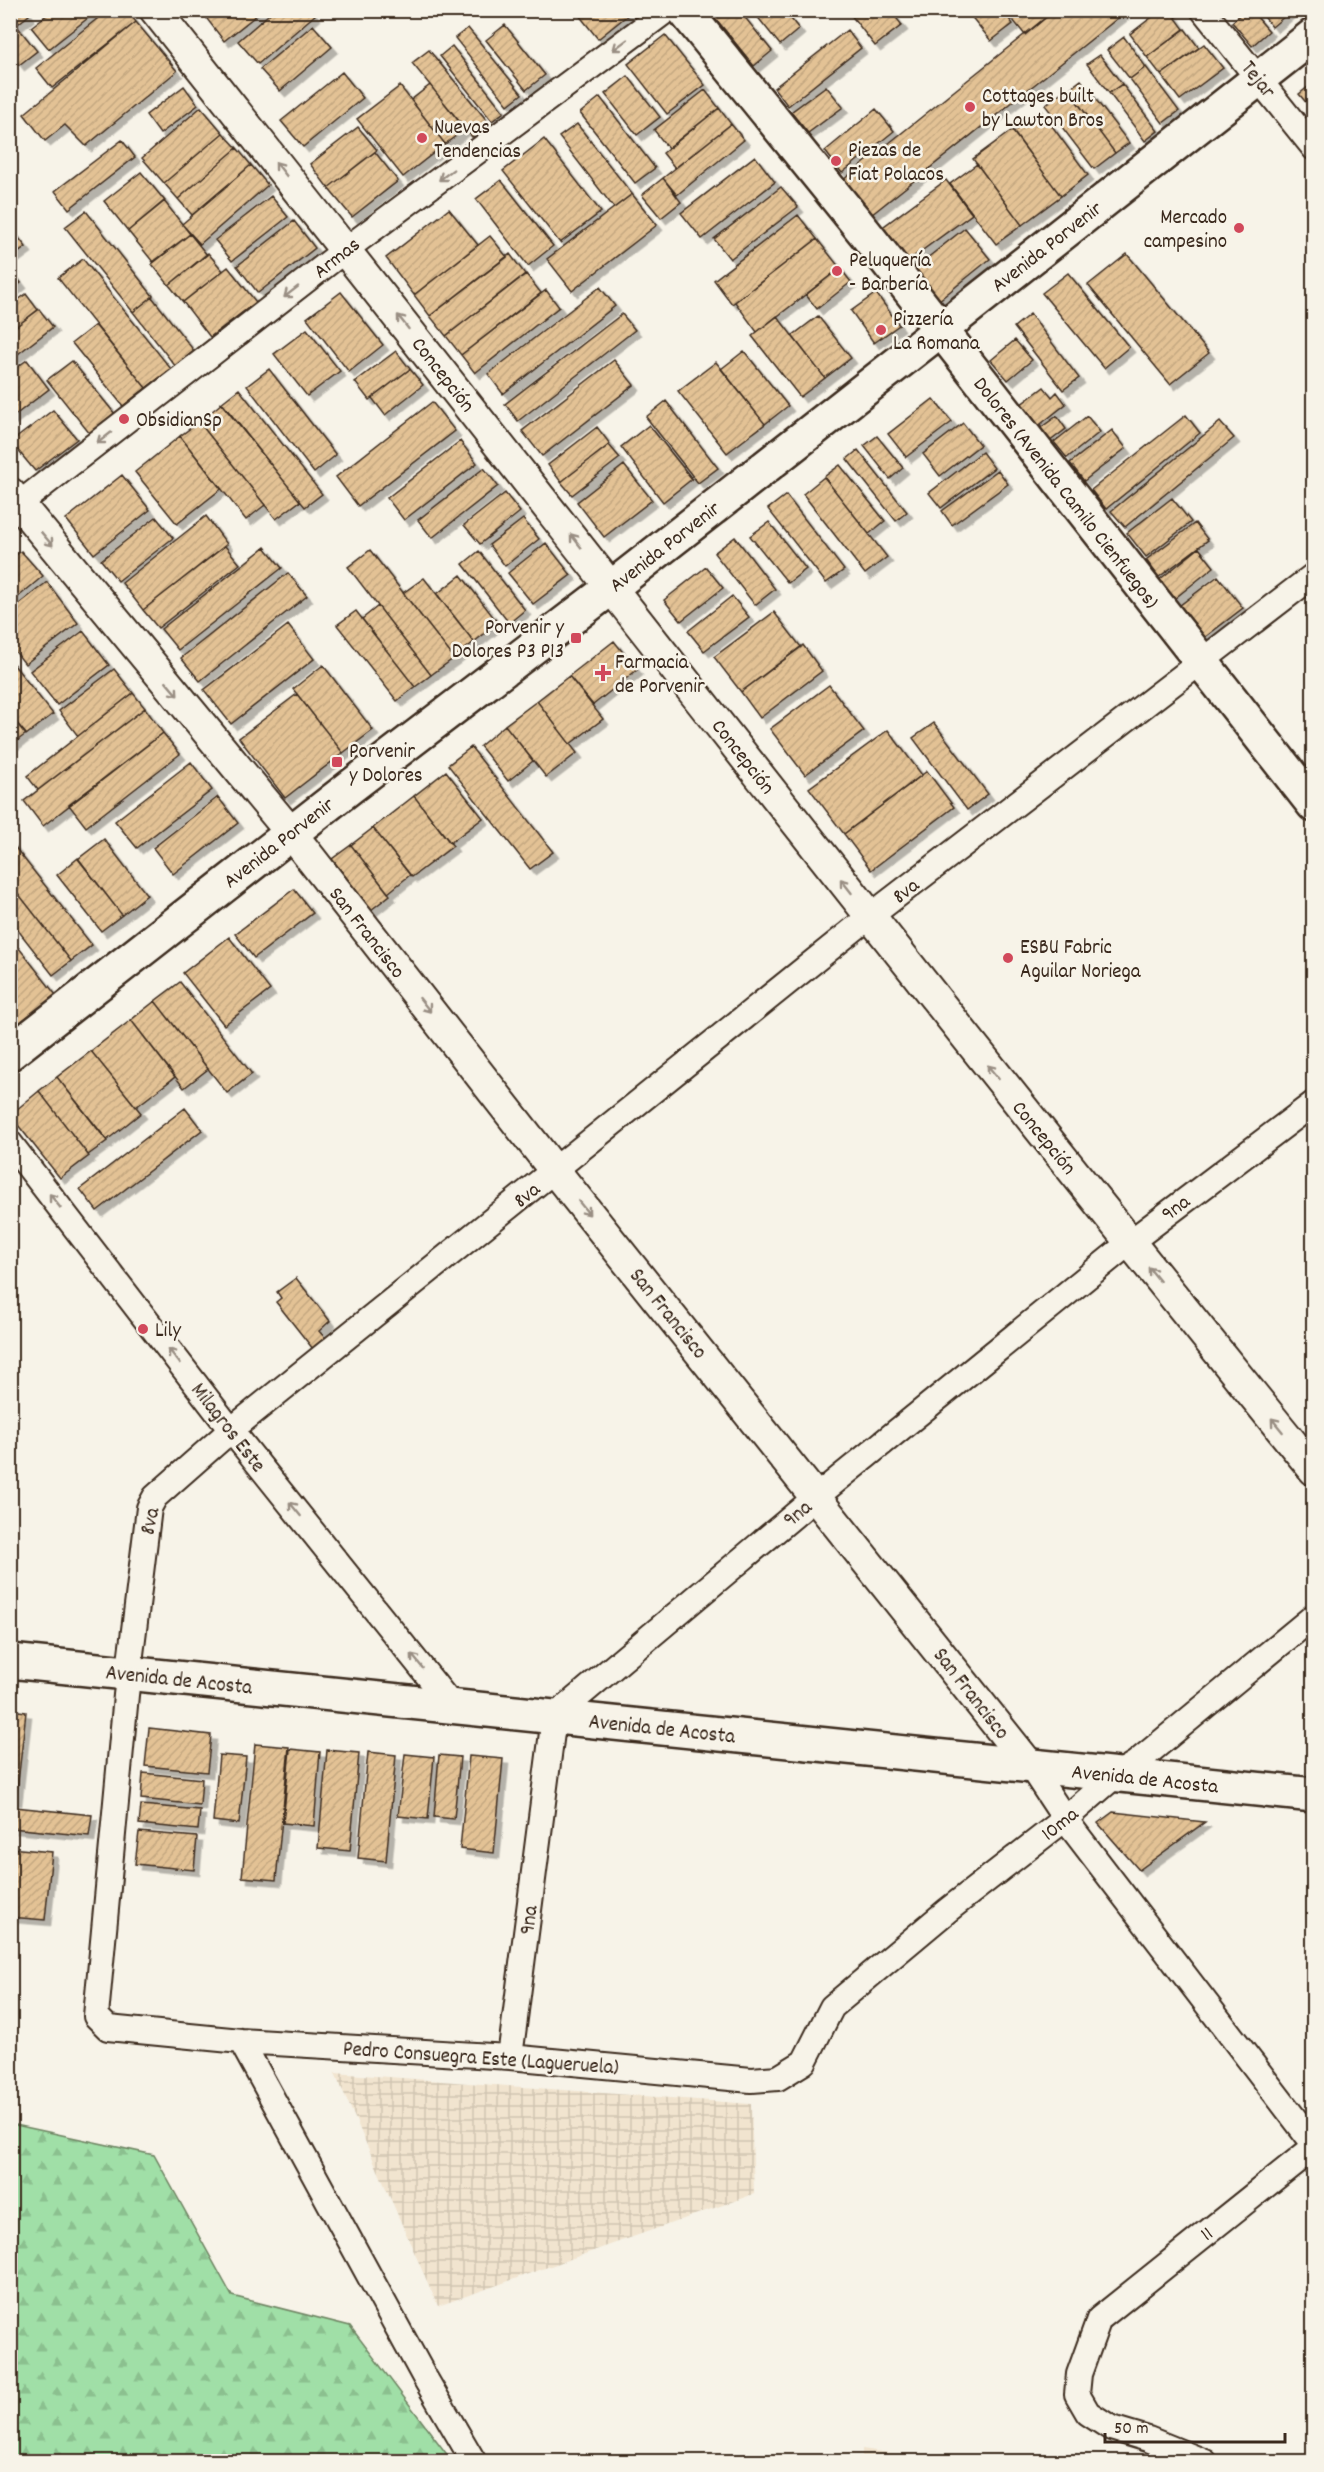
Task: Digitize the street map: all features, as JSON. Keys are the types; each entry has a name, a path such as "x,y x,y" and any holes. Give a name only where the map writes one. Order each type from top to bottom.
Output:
{"main road":[{"name":"Dolores (Avenida Camilo Cienfuegos)","path":"684,10 864,233 1314,805"},
{"name":"Avenida Porvenir","path":"10,1053 291,832 939,331 1314,35"},
{"name":"Avenida de Acosta","path":"10,1661 1314,1795"}],"street":[{"name":"Concepción","path":"155,10 612,586 870,917 1129,1243 1314,1470"},
{"name":"Armas","path":"13,503 345,250 667,10"},
{"name":"Tejar","path":"1203,10 1314,148"},
{"name":"San Francisco","path":"13,503 291,832 555,1171 1030,1766 1065,1819 1314,2146"},
{"name":"8va","path":"96,2016 128,1673 149,1508 155,1497 231,1430 870,917 1314,575"},
{"name":"9na","path":"510,2057 554,1717 816,1497 1129,1243 1314,1103"},
{"name":"Milagros Este","path":"10,1143 231,1430 453,1707"},
{"name":"10ma","path":"832,2007 948,1910 1065,1819 1116,1775 1136,1763 1314,1616"},
{"name":"Pedro Consuegra Este (Lagueruela)","path":"96,2016 108,2028 241,2041 510,2057 751,2080 778,2078 804,2062 832,2007"},
{"path":"241,2041 425,2378 474,2462"},
{"name":"11","path":"1205,2462 1148,2439 1111,2428 1088,2413 1077,2394 1079,2374 1099,2319 1314,2146"}],"shaded area":[{"path":"335,2073 751,2104 754,2194 438,2306"},
{"path":"862,2449 942,2461 862,2461"}],"green space":[{"path":"11,2124 154,2155 232,2296 350,2326 452,2461 11,2461"}],"building":[{"path":"10,10 26,10 29,15 10,30"},
{"path":"53,10 98,10 49,49 31,27"},
{"path":"108,10 127,10 136,22 52,88 36,68"},
{"path":"219,10 263,10 224,41 207,19"},
{"path":"274,10 311,10 315,15 258,64 238,41"},
{"path":"584,10 634,10 598,39 579,15"},
{"path":"716,10 739,10 772,51 754,66 712,14"},
{"path":"752,10 784,10 799,29 780,45"},
{"path":"847,10 890,10 902,25 875,46"},
{"path":"966,10 1002,10 1013,24 991,41"},
{"path":"1005,10 1055,10 1025,35"},
{"name":"Cottages built by Lawton Bros","path":"1055,10 1128,10 871,215 843,180"},
{"path":"1161,10 1170,10 1184,29 1147,57 1130,34"},
{"path":"1245,10 1251,10 1269,31 1252,46 1232,22"},
{"path":"1259,10 1292,10 1272,27"},
{"path":"136,22 177,71 86,146 65,125 45,141 24,114"},
{"path":"313,25 332,47 280,91 260,69"},
{"path":"505,25 545,75 526,90 486,40"},
{"path":"17,26 37,51 19,65 10,54 10,31"},
{"path":"468,28 522,94 508,105 455,38"},
{"path":"1185,29 1199,48 1161,75 1147,57"},
{"path":"847,30 861,48 788,106 774,88"},
{"path":"665,35 705,85 667,114 628,64"},
{"path":"1124,37 1146,67 1130,79 1107,50"},
{"path":"1204,44 1223,68 1180,100 1161,75"},
{"path":"452,46 504,112 492,121 440,56"},
{"path":"429,50 489,123 472,137 412,63"},
{"path":"1100,55 1122,84 1109,93 1087,64"},
{"path":"1146,67 1179,111 1163,123 1130,79"},
{"path":"342,72 363,98 303,147 281,121"},
{"path":"628,76 660,117 637,135 605,94"},
{"path":"1081,80 1129,143 1115,153 1068,90"},
{"path":"1314,82 1314,112 1299,94"},
{"path":"1122,84 1158,131 1145,141 1109,93"},
{"path":"430,85 465,129 445,144 411,100"},
{"path":"184,86 198,105 160,134 146,115"},
{"path":"400,86 445,144 403,177 357,119"},
{"path":"826,86 843,107 808,133 791,112"},
{"path":"1067,88 1115,153 1094,169 1045,105"},
{"path":"705,90 719,108 668,148 654,130"},
{"path":"600,97 655,168 635,183 580,113"},
{"path":"201,107 223,133 164,183 142,158"},
{"path":"719,108 731,124 675,168 663,153"},
{"path":"876,109 894,131 842,173 825,151"},
{"path":"1041,111 1088,175 1061,196 1013,132"},
{"path":"577,124 632,194 614,208 559,137"},
{"path":"731,124 744,140 677,195 663,178"},
{"path":"358,127 377,150 328,188 310,164"},
{"path":"1012,130 1061,196 1022,225 973,159"},
{"path":"223,133 237,148 178,199 164,183"},
{"path":"544,139 601,212 560,243 503,171"},
{"path":"122,140 135,157 69,209 55,191"},
{"path":"237,148 251,165 192,215 178,199"},
{"path":"375,152 398,181 352,217 328,188"},
{"path":"755,156 775,182 702,239 681,213"},
{"path":"977,164 1022,225 996,244 950,184"},
{"path":"251,165 268,185 200,244 182,224"},
{"path":"141,172 165,201 128,231 104,201"},
{"path":"663,178 681,202 661,218 642,195"},
{"path":"501,180 553,246 528,266 476,199"},
{"path":"946,180 972,214 905,263 880,229"},
{"path":"781,187 798,207 730,259 714,239"},
{"path":"632,194 657,225 572,291 547,259"},
{"path":"271,196 288,217 232,261 215,240"},
{"path":"164,201 190,234 153,262 128,231"},
{"path":"449,209 478,245 414,295 386,258"},
{"path":"86,211 153,296 133,312 65,227"},
{"path":"798,215 817,239 732,304 714,280"},
{"path":"294,221 315,248 258,293 237,266"},
{"path":"10,227 26,247 10,259"},
{"path":"965,228 990,259 938,301 912,270"},
{"path":"190,234 207,255 169,285 152,264"},
{"path":"490,236 507,257 430,316 414,295"},
{"path":"817,239 840,268 757,332 735,302"},
{"path":"208,253 223,271 183,302 169,285"},
{"path":"510,254 525,274 446,336 430,316"},
{"path":"1127,254 1209,353 1170,384 1088,285"},
{"path":"83,259 171,369 146,388 58,278"},
{"path":"228,267 256,302 210,337 183,302"},
{"path":"840,268 851,282 817,309 806,295"},
{"path":"10,269 21,283 10,292"},
{"path":"1068,273 1129,347 1104,368 1042,293"},
{"path":"526,274 541,293 461,355 446,336"},
{"path":"600,287 615,306 503,394 488,374"},
{"path":"546,290 559,307 475,373 461,355"},
{"path":"341,292 383,345 349,372 307,318"},
{"path":"876,293 899,325 874,343 851,311"},
{"path":"26,294 38,310 10,331 10,306"},
{"path":"152,297 195,352 176,367 133,312"},
{"path":"39,309 53,327 10,360 10,331"},
{"path":"622,314 635,330 518,421 505,404"},
{"path":"1030,314 1079,378 1063,390 1014,327"},
{"path":"777,316 825,378 800,397 752,336"},
{"path":"818,316 851,358 825,378 792,336"},
{"path":"95,325 146,388 123,406 72,343"},
{"path":"307,329 340,371 307,396 274,354"},
{"path":"1015,340 1032,360 1008,380 991,360"},
{"path":"396,351 410,369 369,400 355,382"},
{"path":"744,351 788,406 765,424 721,369"},
{"path":"27,360 49,389 10,419 10,372"},
{"path":"614,360 634,385 542,456 522,431"},
{"path":"72,361 115,414 90,434 47,380"},
{"path":"716,362 765,424 727,453 678,391"},
{"path":"269,369 336,455 314,473 247,386"},
{"path":"410,369 423,385 385,415 372,398"},
{"path":"1044,387 1052,397 1057,392 1066,404 1037,427 1020,405"},
{"path":"239,389 322,494 305,507 221,403"},
{"path":"933,399 952,422 906,457 888,434"},
{"path":"666,401 718,468 698,483 646,417"},
{"path":"432,402 455,431 358,506 336,477"},
{"path":"222,403 300,501 276,519 199,422"},
{"path":"53,410 77,439 35,471 11,442"},
{"path":"1186,415 1200,433 1106,509 1091,490"},
{"path":"1057,416 1066,429 1049,442 1039,429"},
{"path":"1087,416 1100,432 1067,458 1054,442"},
{"path":"199,422 265,505 246,520 180,436"},
{"path":"1220,422 1234,438 1125,527 1111,511"},
{"path":"963,423 980,445 940,476 923,454"},
{"path":"649,425 692,479 663,502 621,447"},
{"path":"597,427 610,444 561,482 548,465"},
{"path":"1112,430 1126,448 1084,481 1070,463"},
{"path":"180,436 221,489 177,524 135,472"},
{"path":"877,436 903,468 890,479 864,446"},
{"path":"460,441 477,463 404,520 387,498"},
{"path":"609,445 620,458 572,495 561,482"},
{"path":"858,450 907,512 896,521 847,459"},
{"path":"982,452 994,468 941,508 929,493"},
{"path":"624,465 652,500 604,537 577,502"},
{"path":"840,465 885,521 869,534 824,477"},
{"path":"484,468 498,486 432,538 418,520"},
{"path":"998,470 1008,484 952,525 942,511"},
{"path":"122,475 150,510 94,554 66,519"},
{"path":"824,477 887,557 865,574 803,494"},
{"path":"505,493 520,512 480,544 464,525"},
{"path":"786,495 844,570 826,583 768,509"},
{"path":"1172,498 1191,522 1146,557 1127,533"},
{"path":"206,516 227,544 143,610 122,583"},
{"path":"156,517 173,538 118,581 101,560"},
{"path":"523,519 539,539 505,566 489,545"},
{"path":"769,522 806,569 788,583 750,536"},
{"path":"1195,523 1208,540 1159,577 1146,560"},
{"path":"735,537 775,589 755,605 714,553"},
{"path":"546,543 571,575 533,604 508,573"},
{"path":"225,546 240,564 158,628 143,610"},
{"path":"265,547 282,568 178,650 161,629"},
{"path":"1199,548 1214,567 1174,599 1159,580"},
{"path":"370,550 454,658 431,675 348,567"},
{"path":"21,551 43,576 10,604 10,560"},
{"path":"479,551 525,610 509,623 463,564"},
{"path":"706,567 723,588 681,621 664,600"},
{"path":"288,573 307,596 200,681 181,658"},
{"path":"461,575 498,623 474,642 437,594"},
{"path":"1218,576 1243,608 1204,638 1179,606"},
{"path":"424,578 474,642 454,658 403,593"},
{"path":"47,582 78,623 25,664 10,645 10,611"},
{"path":"732,596 749,617 704,651 688,631"},
{"path":"378,606 431,675 415,687 362,619"},
{"path":"356,611 415,687 397,701 337,625"},
{"path":"774,612 801,647 741,692 714,657"},
{"path":"288,625 314,659 231,724 204,690"},
{"path":"83,631 109,665 57,705 30,671"},
{"name":"Farmacia de Porvenir","path":"614,641 637,670 593,705 569,676"},
{"path":"803,645 822,671 760,718 741,692"},
{"path":"10,660 53,714 26,735 10,715"},
{"path":"323,665 373,730 343,753 293,689"},
{"path":"114,669 133,693 78,736 59,711"},
{"path":"569,676 603,719 570,744 537,701"},
{"path":"829,685 864,731 805,775 770,729"},
{"path":"133,693 145,708 38,790 27,776"},
{"path":"297,694 343,753 285,798 239,738"},
{"path":"537,701 577,753 546,777 505,725"},
{"path":"145,708 163,733 43,826 24,801"},
{"path":"10,715 26,734 10,746"},
{"path":"934,723 988,794 967,810 913,738"},
{"path":"505,725 533,761 508,781 480,746"},
{"path":"888,730 922,775 844,834 809,788"},
{"path":"163,733 180,754 86,827 69,805"},
{"path":"471,747 553,852 530,869 448,765"},
{"path":"191,762 212,790 137,848 115,821"},
{"path":"446,771 483,818 450,843 414,796"},
{"path":"927,771 954,807 871,870 844,834"},
{"path":"414,796 453,846 412,877 373,828"},
{"path":"218,797 238,823 173,874 153,848"},
{"path":"373,828 410,875 388,893 351,845"},
{"path":"104,839 147,895 122,915 78,859"},
{"path":"10,841 92,945 71,961 10,883"},
{"path":"351,845 390,895 371,910 332,859"},
{"path":"78,858 122,915 101,931 57,875"},
{"path":"10,883 71,961 53,975 10,920"},
{"path":"294,889 313,913 254,958 235,934"},
{"path":"229,937 270,990 224,1025 183,973"},
{"path":"19,948 56,995 13,1028 10,1026 10,954"},
{"path":"180,982 252,1074 227,1093 155,1001"},
{"path":"155,1001 208,1069 184,1088 131,1020"},
{"path":"131,1020 175,1077 136,1107 91,1051"},
{"path":"91,1051 141,1113 107,1140 57,1077"},
{"path":"57,1077 107,1141 88,1155 39,1091"},
{"path":"39,1091 89,1156 60,1178 10,1115"},
{"path":"185,1108 202,1130 97,1211 80,1189"},
{"path":"296,1278 330,1321 319,1331 326,1339 313,1349 276,1302 281,1298 277,1292"},
{"path":"10,1710 26,1712 16,1800 10,1799"},
{"path":"149,1728 211,1735 207,1772 145,1766"},
{"path":"255,1744 289,1747 276,1880 242,1877"},
{"path":"290,1749 320,1752 314,1826 283,1823"},
{"path":"327,1750 359,1753 350,1851 318,1848"},
{"path":"368,1752 396,1755 386,1861 358,1858"},
{"path":"405,1754 434,1757 428,1819 398,1816"},
{"path":"219,1755 246,1757 239,1824 213,1821"},
{"path":"439,1755 460,1757 454,1819 434,1817"},
{"path":"469,1756 503,1759 494,1853 460,1849"},
{"path":"143,1773 202,1779 200,1805 141,1799"},
{"path":"141,1805 200,1810 198,1830 139,1824"},
{"path":"15,1807 92,1815 89,1836 12,1828"},
{"path":"1113,1812 1205,1822 1139,1870 1098,1823"},
{"path":"139,1832 197,1837 194,1870 135,1864"},
{"path":"10,1848 52,1852 45,1920 10,1917"}],"place":[{"name":"Cottages built by Lawton Bros","path":"970,107"},
{"name":"Nuevas Tendencias","path":"422,138"},
{"name":"Piezas de Fiat Polacos","path":"836,161"},
{"name":"Mercado campesino","path":"1239,228"},
{"name":"Peluquería - Barbería","path":"837,271"},
{"name":"Pizzería La Romana","path":"881,330"},
{"name":"ObsidianSp","path":"124,419"},
{"name":"Porvenir y Dolores P3 P13","path":"576,638"},
{"name":"Farmacia de Porvenir","path":"603,673"},
{"name":"Porvenir y Dolores","path":"337,762"},
{"name":"ESBU Fabric Aguilar Noriega","path":"1008,958"},
{"name":"Lily","path":"143,1329"}]}
